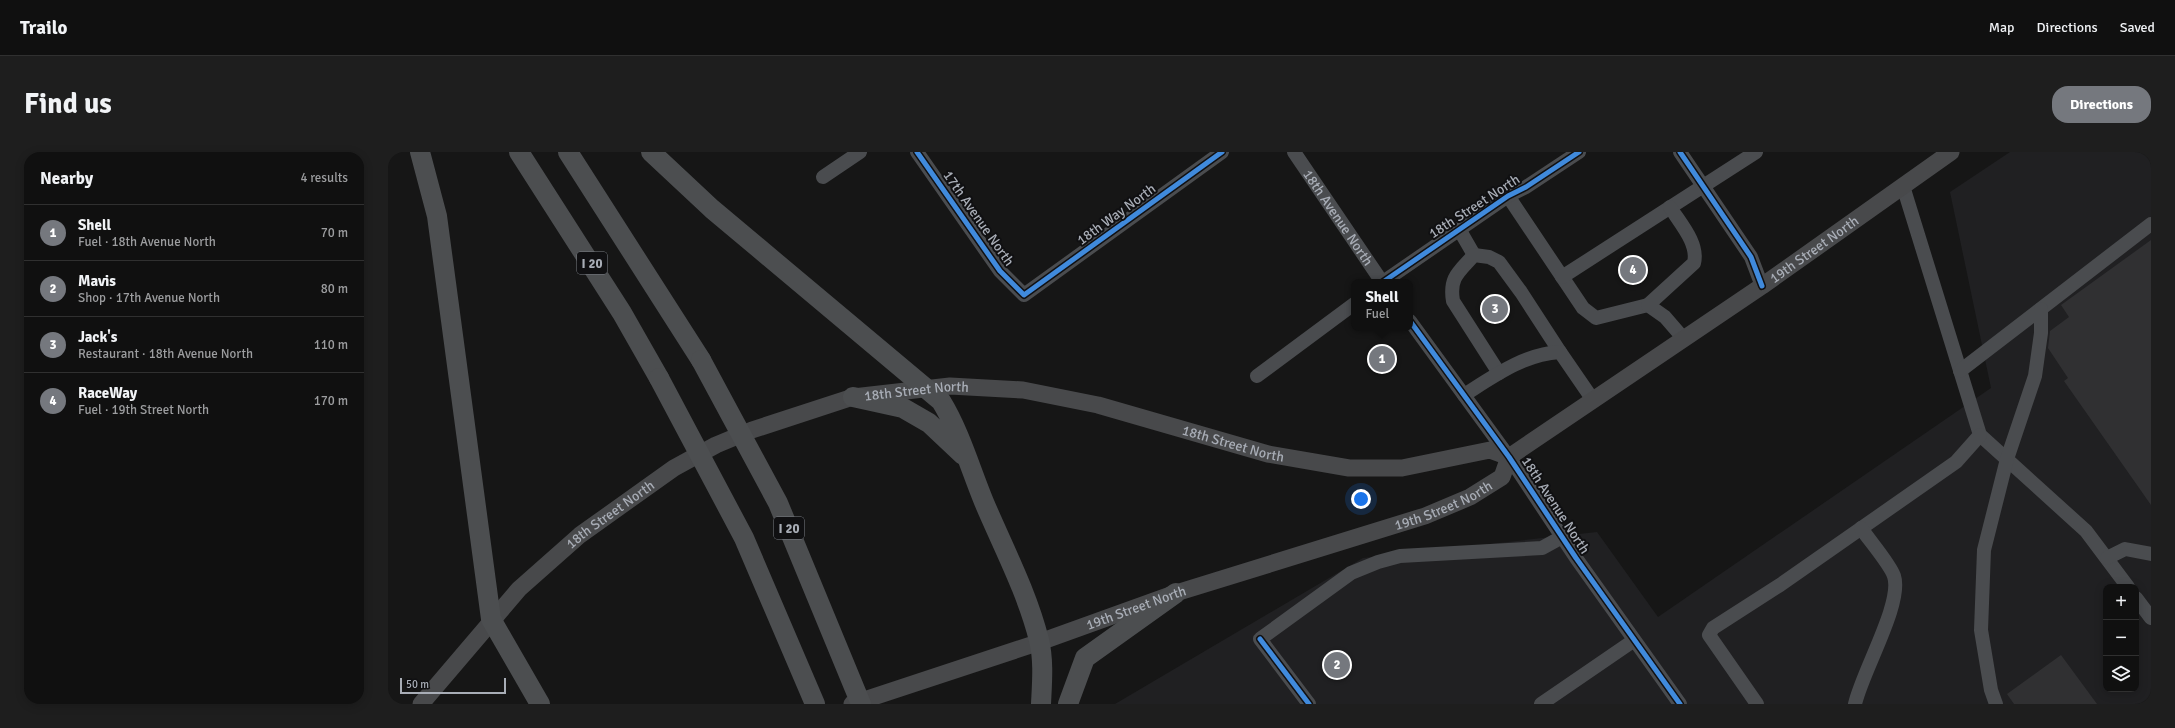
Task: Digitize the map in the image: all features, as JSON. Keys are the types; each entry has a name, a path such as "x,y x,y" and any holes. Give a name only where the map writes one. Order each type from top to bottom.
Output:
{"highway":[{"path":"420,152 438,216 491,619 540,704"},
{"name":"I 20","path":"519,152 622,313 744,538 815,704"},
{"name":"I 20","path":"568,152 701,360 778,503 862,704"},
{"path":"651,152 712,209 941,401 953,421 966,458 1030,609 1040,642 1042,668 1041,704"},
{"path":"853,397 903,408 930,423 966,458"},
{"path":"1068,704 1085,658 1176,593"}],"main road":[{"name":"19th Street North","path":"852,704 1040,642 1176,593 1425,516 1470,496 1502,477 1510,457 1762,286 1951,152"},
{"name":"18th Street North","path":"421,704 491,619 519,589 580,535 674,468 716,445 752,430 853,397 950,386 1022,390 1098,406 1268,454 1349,468 1402,468 1490,450 1510,457"}],"street":[{"path":"824,177 860,152"},
{"name":"17th Avenue North","path":"917,152 1000,271 1024,296"},
{"name":"18th Way North","path":"1024,296 1222,152"},
{"name":"18th Avenue North","path":"1294,152 1381,279"},
{"name":"18th Street North","path":"1387,279 1508,196 1579,152"},
{"path":"1680,152 1751,257 1762,286"},
{"path":"1562,277 1702,185 1756,152"},
{"path":"1903,186 1980,435 2086,531 2126,584"},
{"path":"1508,196 1583,308 1596,318 1648,305 1694,262 1695,251 1692,243 1670,206"},
{"path":"1960,371 2151,224"},
{"path":"1459,229 1474,255"},
{"path":"1474,255 1489,257 1499,262 1521,292 1593,400"},
{"path":"1474,255 1454,278 1450,288 1453,301 1499,373"},
{"path":"1648,305 1665,317 1684,339"},
{"path":"1257,376 1351,306"},
{"path":"1996,704 1991,690 1981,630 1984,550 2007,459 2035,376 2041,333 2041,308"},
{"name":"18th Avenue North","path":"1413,325 1510,457 1633,641 1680,704"},
{"path":"1464,396 1510,366 1546,353 1560,352"},
{"path":"1757,704 1709,635 1713,628 1780,585 1956,462 1980,435"},
{"path":"1855,704 1859,687 1894,601 1896,585 1893,574 1861,528"},
{"path":"1309,704 1260,639 1351,574 1378,562 1400,556 1542,548 1562,536"},
{"path":"2107,558 2125,550 2151,554"},
{"path":"2139,602 2151,618"},
{"path":"1541,704 1633,641"}],"shaded area":[{"path":"2010,152 2151,152 2151,704 1115,704 1363,558 1597,532 1658,617 1991,388 1950,192"}],"building":[{"path":"2151,240 2151,505 2064,381 2068,378 2048,348 2050,331 2069,317 2061,305"},
{"path":"2061,655 2097,704 2014,704 2007,694"}],"cycle path":[{"path":"917,152 1000,271 1024,295 1222,152"},
{"path":"1387,279 1508,196 1526,187 1579,152"},
{"path":"1680,152 1751,257 1762,286"},
{"path":"1413,325 1509,457 1576,558 1680,704"},
{"path":"1260,639 1309,704"}],"place":[{"name":"RaceWay","path":"1633,270"},
{"name":"Jack's","path":"1495,309"},
{"name":"Shell","path":"1382,359"},
{"name":"Mavis","path":"1337,665"}]}
